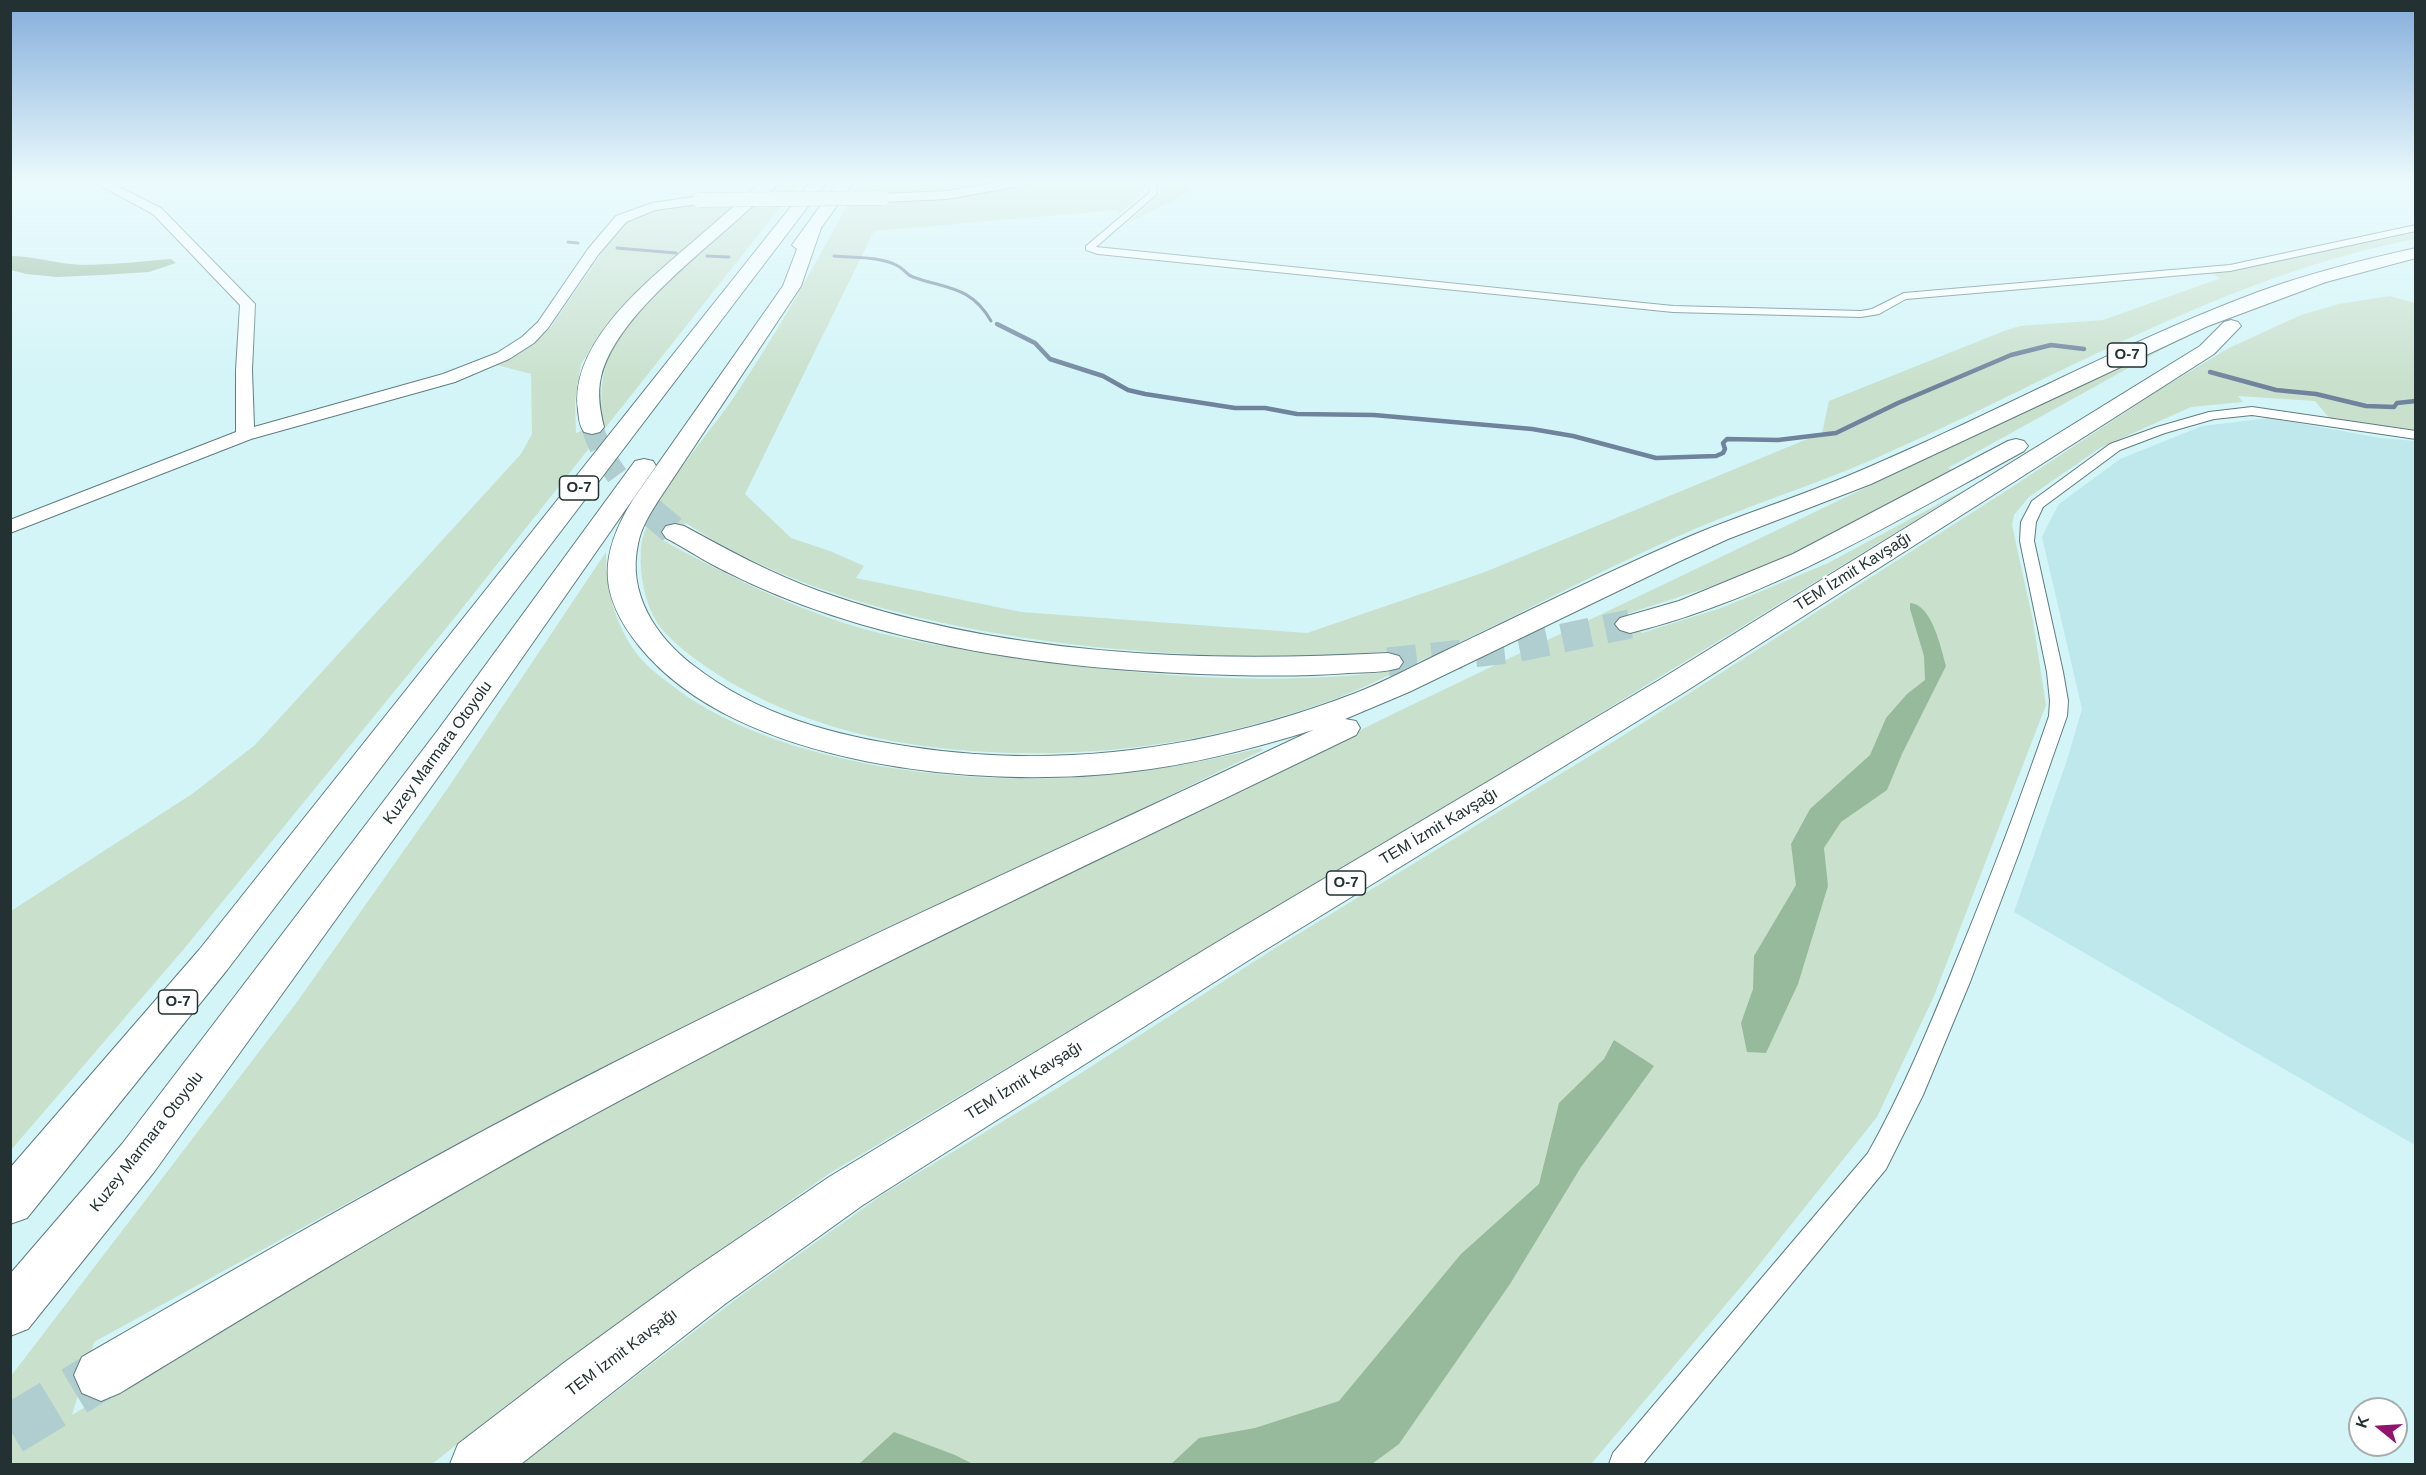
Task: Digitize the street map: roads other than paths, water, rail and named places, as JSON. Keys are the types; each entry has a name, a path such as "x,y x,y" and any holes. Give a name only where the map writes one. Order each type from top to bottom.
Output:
{"highway":[{"path":"592,427 587,406 591,372 597,357 620,323 696,249"},
{"name":"O-7","path":"10,1203 213,960 766,249"},
{"name":"Kuzey Marmara Otoyolu","path":"10,1312 138,1158 194,1083 450,737 798,249"},
{"path":"805,249 792,285 647,498 627,535 621,567 630,612 654,645 684,674 705,690 736,706 808,736 903,757 954,765 1007,767 1126,764 1242,742 1288,729 1365,700 1702,541 1849,485"},
{"name":"O-7","path":"101,1375 407,1195 633,1072 872,953 1849,485 2198,322 2312,280 2415,253"},
{"name":"O-7","path":"2231,326 2280,306 2336,292"},
{"path":"1629,624 1689,607 1803,560 2016,446 2163,360 2231,326"},
{"name":"TEM İzmit Kavşağı","path":"478,1464 632,1345 846,1191 1243,945 1672,686 2207,350 2231,326"},
{"path":"675,532 761,579 883,620 939,633 1043,651 1192,665 1262,668 1388,662"}],"street":[{"path":"194,249 248,304 244,370 245,435"},
{"path":"10,526 245,435 449,378 503,356 528,340 543,325 596,249"},
{"path":"1092,249 1104,252 1691,310 1870,314 1904,296 2230,268 2319,249"},
{"path":"1624,1464 1877,1161 1899,1122 1938,1032 2003,873 2058,716 2059,701 2055,672 2027,541 2026,528 2029,516 2037,504 2115,447 2162,430 2213,416 2252,411 2415,435"}],"waterway":[{"path":"627,249 676,253"},
{"path":"707,256 729,257"},
{"path":"834,256 875,259 891,263 913,277 957,290 975,301 991,321"},
{"path":"1000,325 997,324 1035,343 1050,359 1103,376 1128,390 1145,394 1235,408 1265,408 1297,414 1374,415 1532,429 1573,436 1656,458 1716,456 1723,453 1725,449 1723,443 1727,439 1778,440 1836,433 1898,403 2011,355 2051,345 2084,349"},
{"path":"2210,372 2276,390 2316,394 2366,406 2394,407 2397,403 2416,401"}],"tunnel":[{"path":"592,427 602,452 616,474 632,494 652,513"},
{"path":"650,511 675,532"},
{"path":"1388,662 1510,649 1630,624"},
{"path":"10,1430 101,1375"}]}
